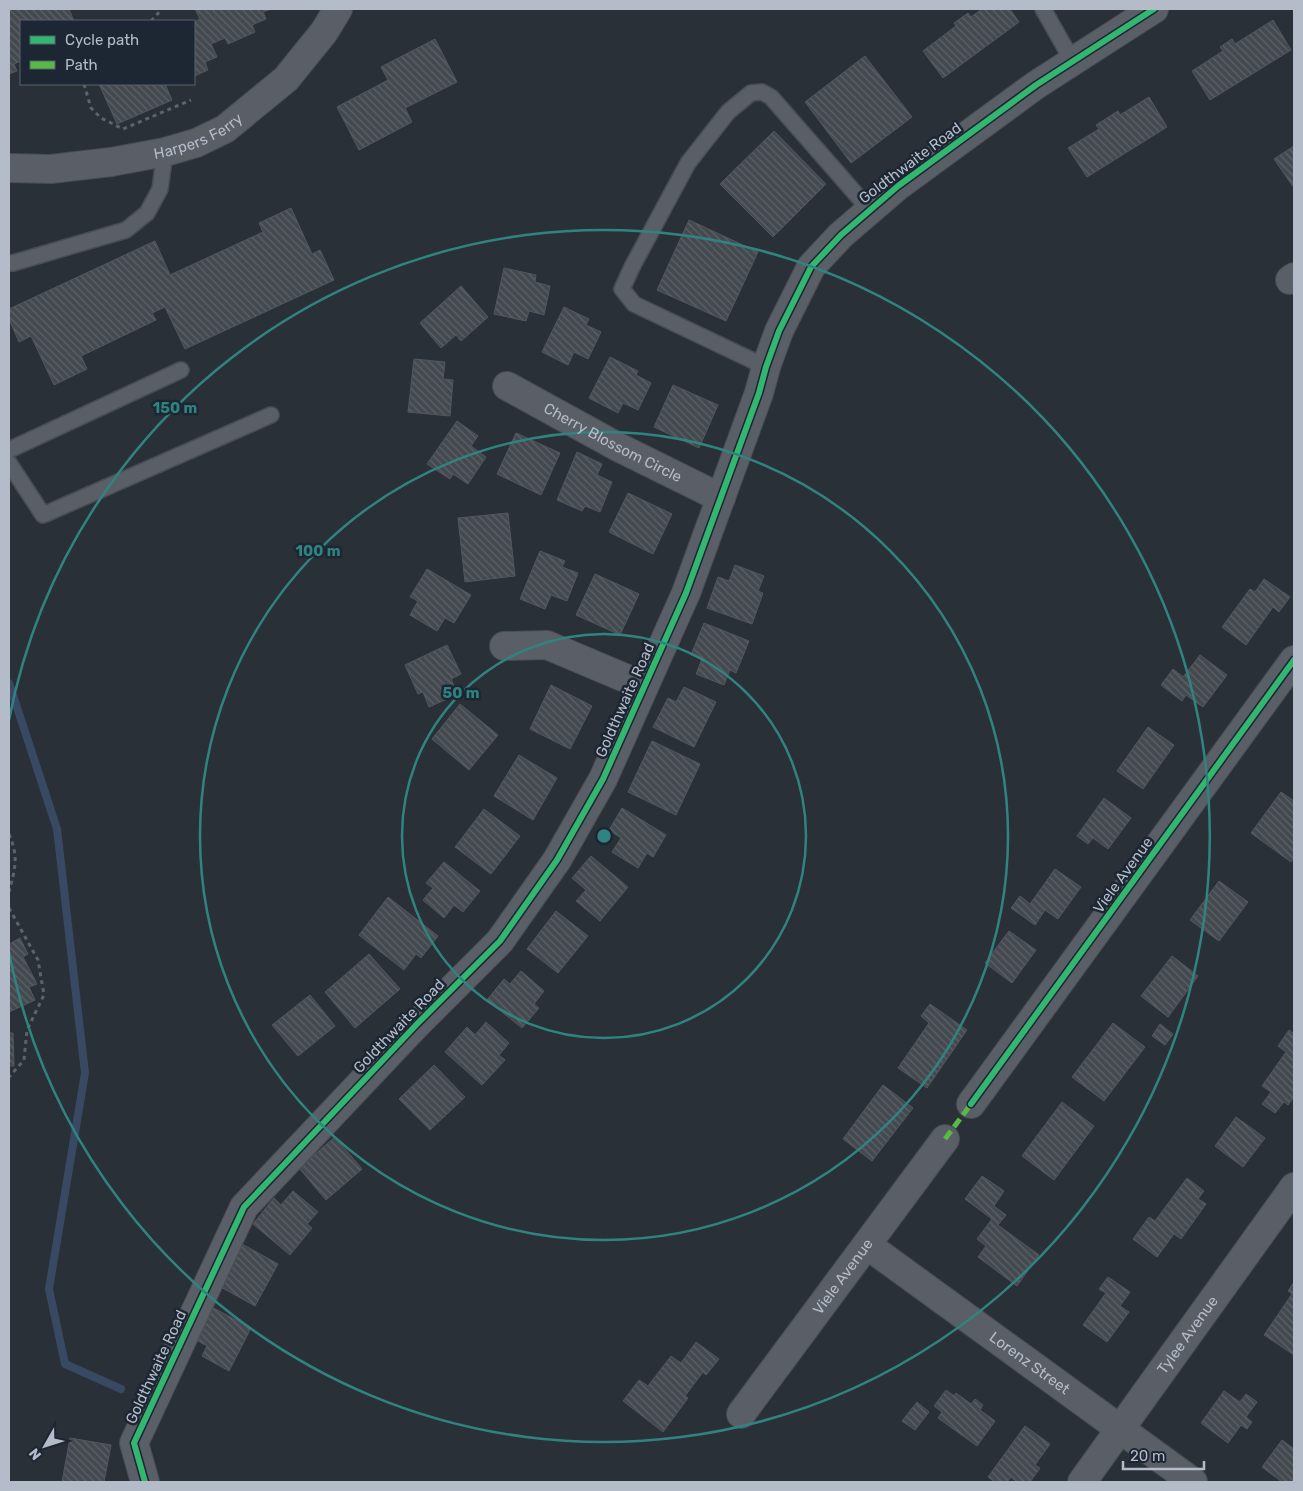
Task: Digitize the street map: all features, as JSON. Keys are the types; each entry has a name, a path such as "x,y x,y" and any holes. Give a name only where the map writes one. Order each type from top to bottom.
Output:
{"street":[{"name":"Harpers Ferry","path":"9,168 50,169 111,162 165,152 196,142 224,129 286,79 324,32 338,9"},
{"name":"Goldthwaite Road","path":"145,1482 134,1443 244,1207 417,1024 500,941 557,860 604,779 686,593 759,393 779,331 811,267 841,235 898,186 1072,60 1154,9"},
{"name":"Cherry Blossom Circle","path":"507,386 618,447 720,498"},
{"path":"504,646 547,645 644,686"},
{"name":"Viele Avenue","path":"971,1104 1294,660"},
{"name":"Viele Avenue","path":"741,1414 945,1139"},
{"name":"Tylee Avenue","path":"1082,1482 1294,1187"},
{"name":"Lorenz Street","path":"867,1246 1193,1482"}],"lane":[{"path":"1043,9 1072,60"},
{"path":"766,367 634,304 622,289 688,163 728,112 751,93 762,92 771,97 869,209"},
{"path":"9,263 126,230 148,213 160,189 165,152"},
{"path":"9,450 181,370"},
{"path":"9,463 43,515 271,416"}],"path":[{"path":"152,20 162,9"},
{"path":"84,85 91,108 101,118 122,129 191,100"},
{"path":"9,834 13,843 16,867 9,892"},
{"path":"9,908 38,960 44,995 27,1030 24,1060 9,1077"}],"building":[{"path":"9,9 69,9 74,20 20,20 20,61 14,64 17,71 9,74"},
{"path":"195,9 271,9 263,12 266,19 252,25 255,32 228,44 225,38 211,44 217,57 205,62 208,70 195,76 195,22 200,19"},
{"path":"982,9 1010,9 1019,22 943,78 923,51 956,26 954,23 968,13 971,17"},
{"path":"1273,20 1291,50 1210,100 1192,71 1223,51 1220,47 1232,39 1235,44"},
{"path":"435,39 457,82 405,108 412,122 359,150 337,107 388,80 381,67"},
{"path":"865,56 912,117 851,163 805,102"},
{"path":"99,85 165,85 172,100 117,124"},
{"path":"1149,97 1167,127 1087,177 1068,148 1099,129 1096,125 1118,111 1120,115"},
{"path":"774,131 826,184 773,237 720,184"},
{"path":"1294,146 1294,188 1274,159"},
{"path":"291,208 312,254 320,250 334,280 185,349 165,307 152,313 156,320 81,356 87,369 54,385 31,336 19,342 9,319 9,309 155,241 170,275 263,232 259,223"},
{"path":"689,220 758,252 726,321 657,290"},
{"path":"504,268 536,275 535,282 550,286 544,315 529,311 526,321 494,314"},
{"path":"461,286 488,317 461,341 456,335 441,348 420,323"},
{"path":"564,307 589,319 586,325 601,332 588,359 574,352 568,365 542,352"},
{"path":"610,357 638,371 636,375 651,383 638,410 623,403 618,413 589,398"},
{"path":"414,359 445,362 443,379 453,380 450,416 408,412"},
{"path":"673,385 718,405 699,448 654,427"},
{"path":"457,421 478,436 471,446 486,457 468,484 453,474 450,479 427,464"},
{"path":"516,433 560,453 541,495 497,474"},
{"path":"577,452 602,464 597,475 612,482 600,512 585,506 582,511 557,500"},
{"path":"628,493 672,514 653,554 609,532"},
{"path":"508,513 515,576 465,582 458,518"},
{"path":"540,551 565,561 562,567 578,573 567,601 551,595 545,609 520,599"},
{"path":"735,565 764,576 758,591 763,593 752,624 707,608 718,577 729,581"},
{"path":"427,569 471,595 454,623 445,618 437,631 410,615 418,601 410,597"},
{"path":"595,574 639,594 620,635 576,615"},
{"path":"1264,579 1290,597 1279,612 1273,607 1246,645 1222,627 1250,589 1255,592"},
{"path":"704,623 749,641 736,673 730,670 724,685 696,674 702,659 691,655"},
{"path":"447,645 461,674 451,679 458,694 429,707 423,692 418,694 405,665"},
{"path":"1200,655 1227,675 1203,707 1186,695 1182,701 1161,685 1173,669 1183,677"},
{"path":"551,685 592,706 570,749 530,729"},
{"path":"684,687 716,702 694,747 653,727 668,698 676,702"},
{"path":"460,704 498,735 469,770 432,739"},
{"path":"1148,727 1174,745 1143,789 1117,771"},
{"path":"652,741 700,764 676,815 628,792"},
{"path":"519,755 557,778 533,820 494,796"},
{"path":"1281,792 1294,801 1294,858 1291,862 1251,833"},
{"path":"1104,798 1131,818 1108,849 1093,838 1088,844 1077,836"},
{"path":"622,808 666,835 653,857 647,853 638,868 612,852 621,838 609,830"},
{"path":"484,809 520,836 491,874 455,847"},
{"path":"591,856 628,887 600,921 576,901 586,890 572,878"},
{"path":"444,862 480,891 463,912 454,905 444,918 423,900 433,888 426,883"},
{"path":"1055,869 1081,887 1058,919 1045,910 1035,925 1011,908 1020,896 1030,904"},
{"path":"1219,881 1248,902 1219,941 1190,920"},
{"path":"388,897 438,936 421,958 416,954 404,970 359,935"},
{"path":"556,911 588,936 558,973 527,949"},
{"path":"1009,931 1036,950 1012,983 985,963"},
{"path":"20,938 28,954 23,957 37,984 29,987 35,1000 9,1012 9,944"},
{"path":"369,954 400,989 355,1028 325,992"},
{"path":"1172,956 1198,976 1168,1017 1141,996"},
{"path":"521,971 544,991 534,1004 539,1008 522,1028 487,1000 504,979 510,984"},
{"path":"310,995 335,1026 298,1056 272,1025"},
{"path":"930,1004 967,1030 927,1088 898,1068 929,1023 921,1016"},
{"path":"486,1022 509,1043 499,1055 505,1060 482,1085 445,1052 467,1027 475,1035"},
{"path":"1113,1023 1145,1047 1104,1101 1072,1077"},
{"path":"1160,1024 1173,1034 1165,1045 1152,1036"},
{"path":"1289,1030 1294,1034 1294,1097 1288,1105 1284,1102 1275,1113 1262,1104 1271,1092 1262,1086 1286,1052 1278,1046"},
{"path":"9,1033 13,1033 14,1066 9,1066"},
{"path":"434,1065 465,1097 430,1130 399,1099"},
{"path":"883,1085 913,1108 872,1161 843,1139"},
{"path":"1062,1102 1094,1126 1054,1180 1022,1156"},
{"path":"1236,1117 1265,1138 1243,1167 1215,1146"},
{"path":"335,1137 362,1169 326,1200 299,1168"},
{"path":"982,1176 1004,1191 994,1206 1006,1215 998,1225 1039,1255 1017,1286 978,1257 986,1246 977,1239 992,1219 965,1199"},
{"path":"1187,1178 1204,1191 1198,1199 1206,1204 1181,1239 1174,1234 1157,1257 1133,1239 1149,1217 1155,1221"},
{"path":"293,1191 318,1212 307,1224 312,1228 290,1255 253,1224 274,1198 281,1205"},
{"path":"242,1244 278,1264 255,1306 219,1286"},
{"path":"1108,1277 1130,1292 1120,1306 1129,1312 1107,1342 1083,1325 1106,1293 1099,1289"},
{"path":"1294,1282 1294,1355 1264,1335 1292,1294 1288,1291"},
{"path":"208,1305 251,1328 229,1371 202,1356 207,1346 191,1337"},
{"path":"696,1342 719,1359 706,1375 703,1372 685,1396 688,1398 663,1432 623,1401 639,1380 648,1386 671,1356 681,1363"},
{"path":"946,1390 954,1396 956,1393 971,1404 975,1399 983,1405 980,1410 995,1421 977,1446 938,1418 942,1412 934,1406"},
{"path":"1224,1391 1240,1402 1246,1394 1257,1402 1246,1417 1252,1422 1247,1429 1241,1425 1228,1443 1201,1423"},
{"path":"917,1402 929,1412 915,1430 902,1421"},
{"path":"1025,1426 1050,1444 1035,1465 1040,1468 1030,1482 1017,1482 1011,1477 1007,1482 995,1482 988,1477"},
{"path":"70,1438 111,1445 104,1482 62,1482"},
{"path":"1282,1440 1294,1449 1294,1482 1282,1482 1262,1467"}],"waterway":[{"path":"9,683 57,829 85,1073 49,1289 65,1364 121,1389"}],"marked path":[{"path":"945,1139 971,1104"}],"cycle path":[{"path":"145,1482 134,1443 244,1207 417,1024 500,941 557,860 603,779 686,593 759,393 779,331 811,267 841,235 898,186 1036,85 1154,9"},
{"path":"971,1104 1294,660"}]}
